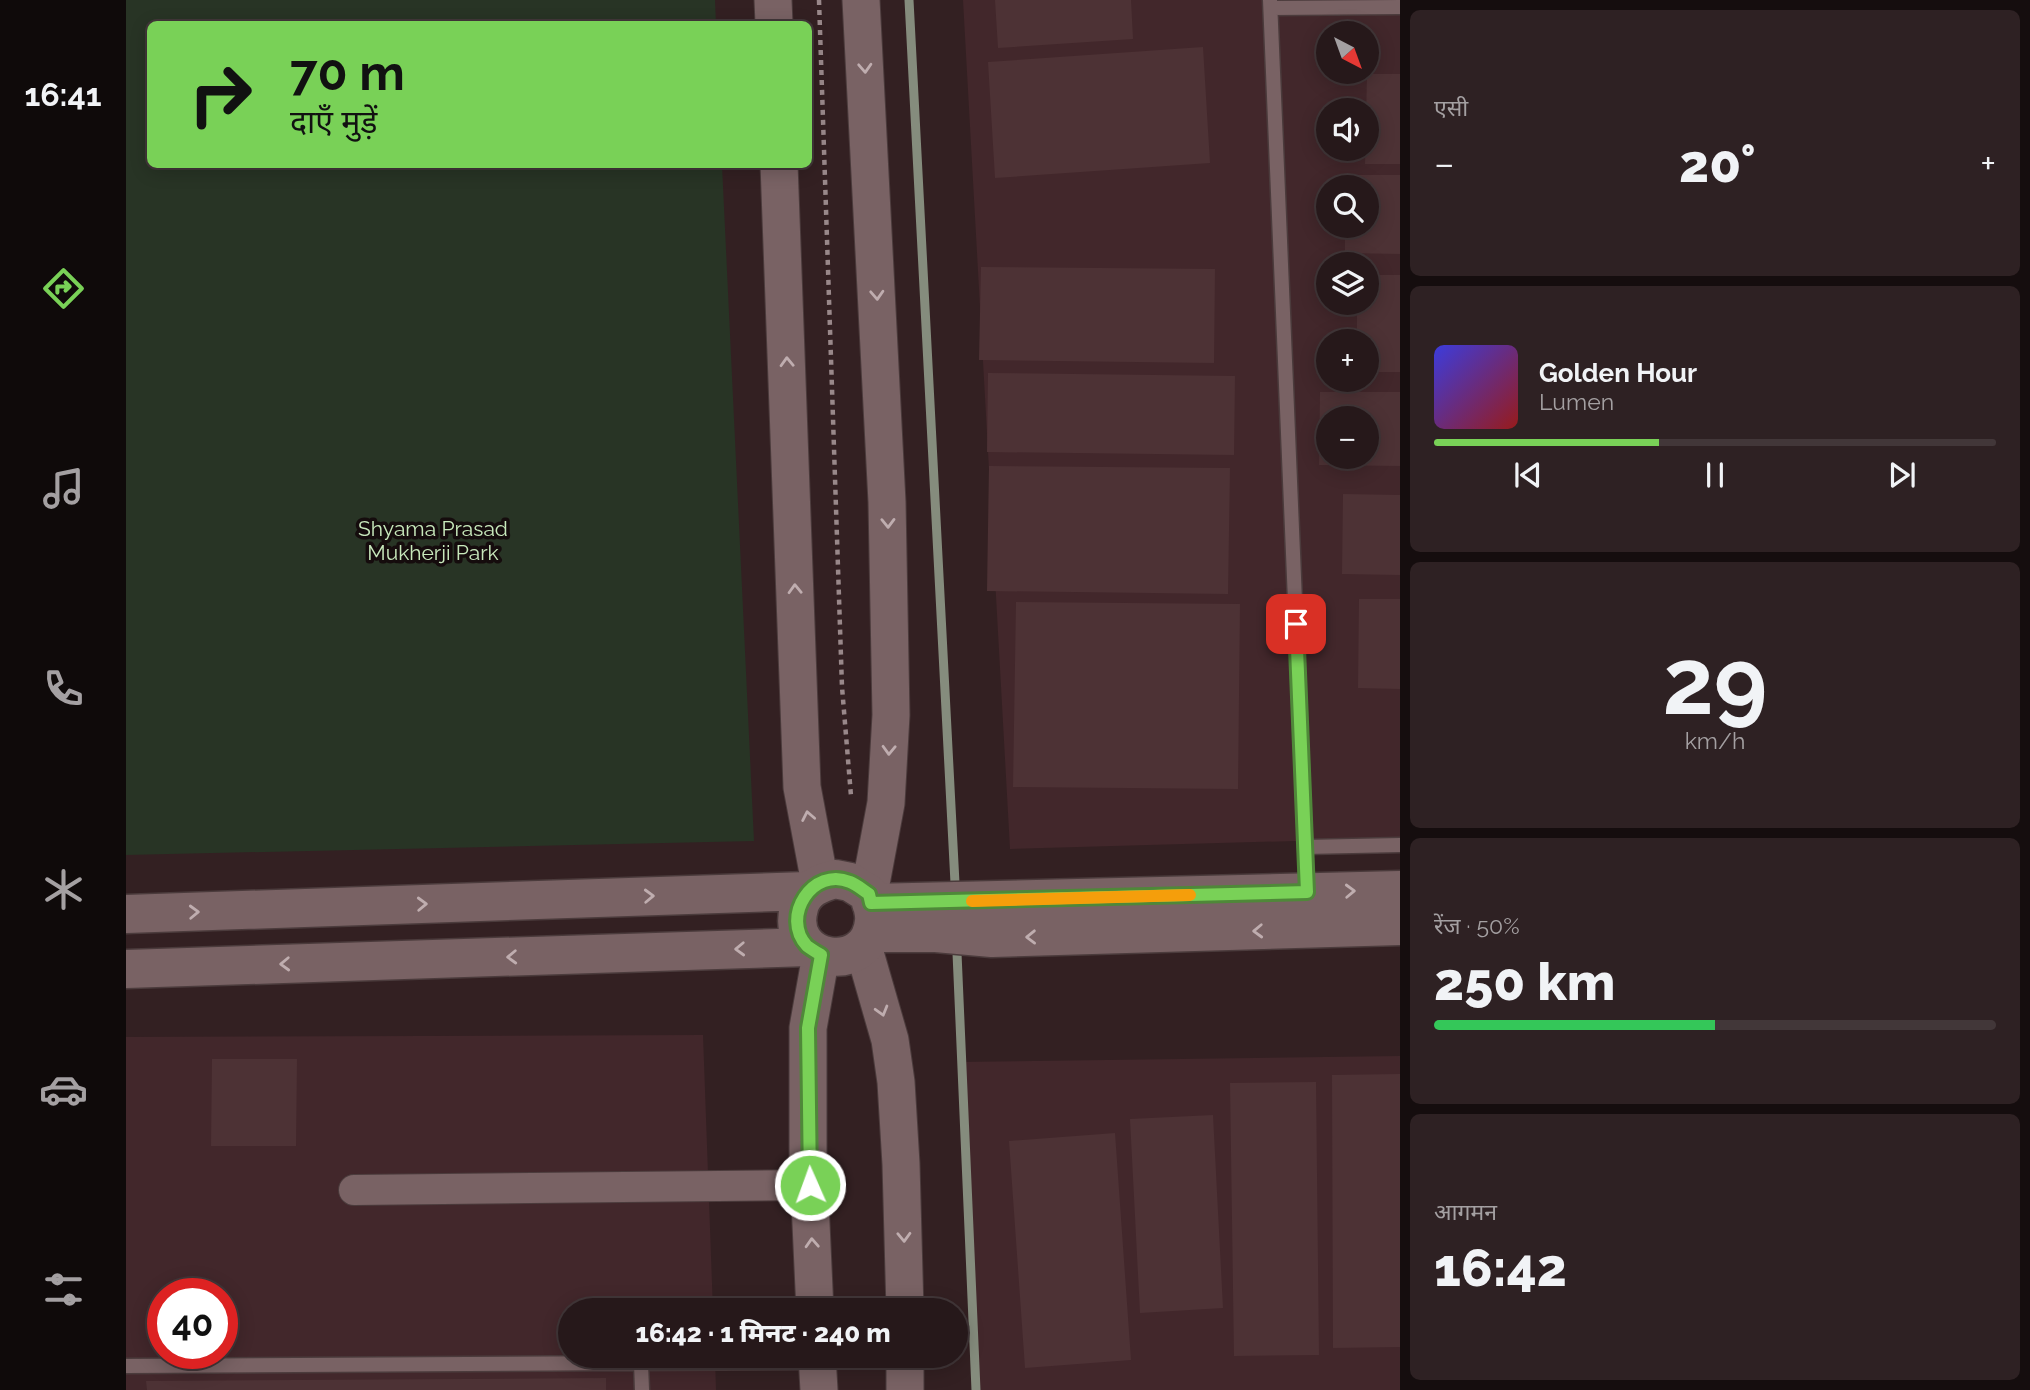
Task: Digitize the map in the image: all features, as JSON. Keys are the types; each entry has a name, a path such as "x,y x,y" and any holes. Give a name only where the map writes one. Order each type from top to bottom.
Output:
{"main road":[{"path":"126,914 814,887 835,879 850,882 869,919"},
{"path":"814,887 799,904 796,919 799,934 814,951"},
{"path":"869,919 1307,892 1400,890"},
{"path":"869,919 936,933 1006,938 1400,926"},
{"path":"126,970 814,951 836,958 851,954 869,919"}],"street":[{"path":"773,0 774,21"},
{"path":"861,0 887,488 891,715 886,803 869,919 896,1082 905,1298"},
{"path":"779,168 802,787 814,887"},
{"path":"814,951 808,1028 814,1298"},
{"path":"354,1190 810,1185"},
{"path":"905,1368 905,1390"}],"lane":[{"path":"1307,892 1271,4 1400,8"},
{"path":"1305,847 1400,845"},
{"path":"126,1366 558,1363"},
{"path":"641,1368 642,1390"},
{"path":"788,1368 818,1369"}],"path":[{"path":"819,0 842,687 852,809"}],"shaded area":[{"path":"963,0 1400,0 1400,838 1010,849"},
{"path":"703,1035 713,1298 558,1298 558,1368 715,1368 716,1390 126,1390 126,1037"},
{"path":"1400,1056 1400,1390 973,1390 958,1062"}],"green space":[{"name":"Shyama Prasad Mukherji Park","path":"126,0 715,0 716,21 147,21 147,168 722,168 754,841 126,855"}],"building":[{"path":"995,0 1131,0 1133,39 998,48"},
{"path":"1203,47 1210,163 995,178 988,62"},
{"path":"1379,74 1400,74 1400,164 1365,164 1365,161 1379,161 1379,98 1366,98 1367,84 1379,84"},
{"path":"1379,175 1400,175 1400,254 1345,252 1345,238 1379,238"},
{"path":"981,267 1215,269 1214,363 979,360"},
{"path":"1379,275 1400,275 1400,372 1379,372 1379,329 1357,329 1357,315 1379,315"},
{"path":"988,373 1235,376 1234,455 987,452"},
{"path":"1320,392 1400,392 1400,466 1379,466 1379,406 1320,406"},
{"path":"989,466 1230,468 1228,594 987,591"},
{"path":"1343,494 1400,495 1400,575 1342,574"},
{"path":"1359,599 1400,599 1400,689 1358,688"},
{"path":"1016,602 1240,604 1238,789 1013,787"},
{"path":"212,1059 297,1059 296,1146 211,1146"},
{"path":"1400,1074 1400,1347 1333,1348 1332,1075"},
{"path":"1316,1082 1319,1355 1234,1356 1230,1083"},
{"path":"1213,1115 1223,1308 1140,1313 1130,1119"},
{"path":"1115,1133 1131,1360 1025,1368 1009,1141"},
{"path":"606,1378 606,1390 147,1390 146,1381"}],"waterway":[{"path":"909,0 955,883"},
{"path":"957,953 976,1390"}],"slow traffic":[{"path":"972,901 1190,895"}],"route":[{"path":"810,1185 808,1028 821,955 808,947 799,934 796,919 799,904 807,891 820,883 835,879 850,882 869,894 871,903 1307,892 1296,624"}]}
